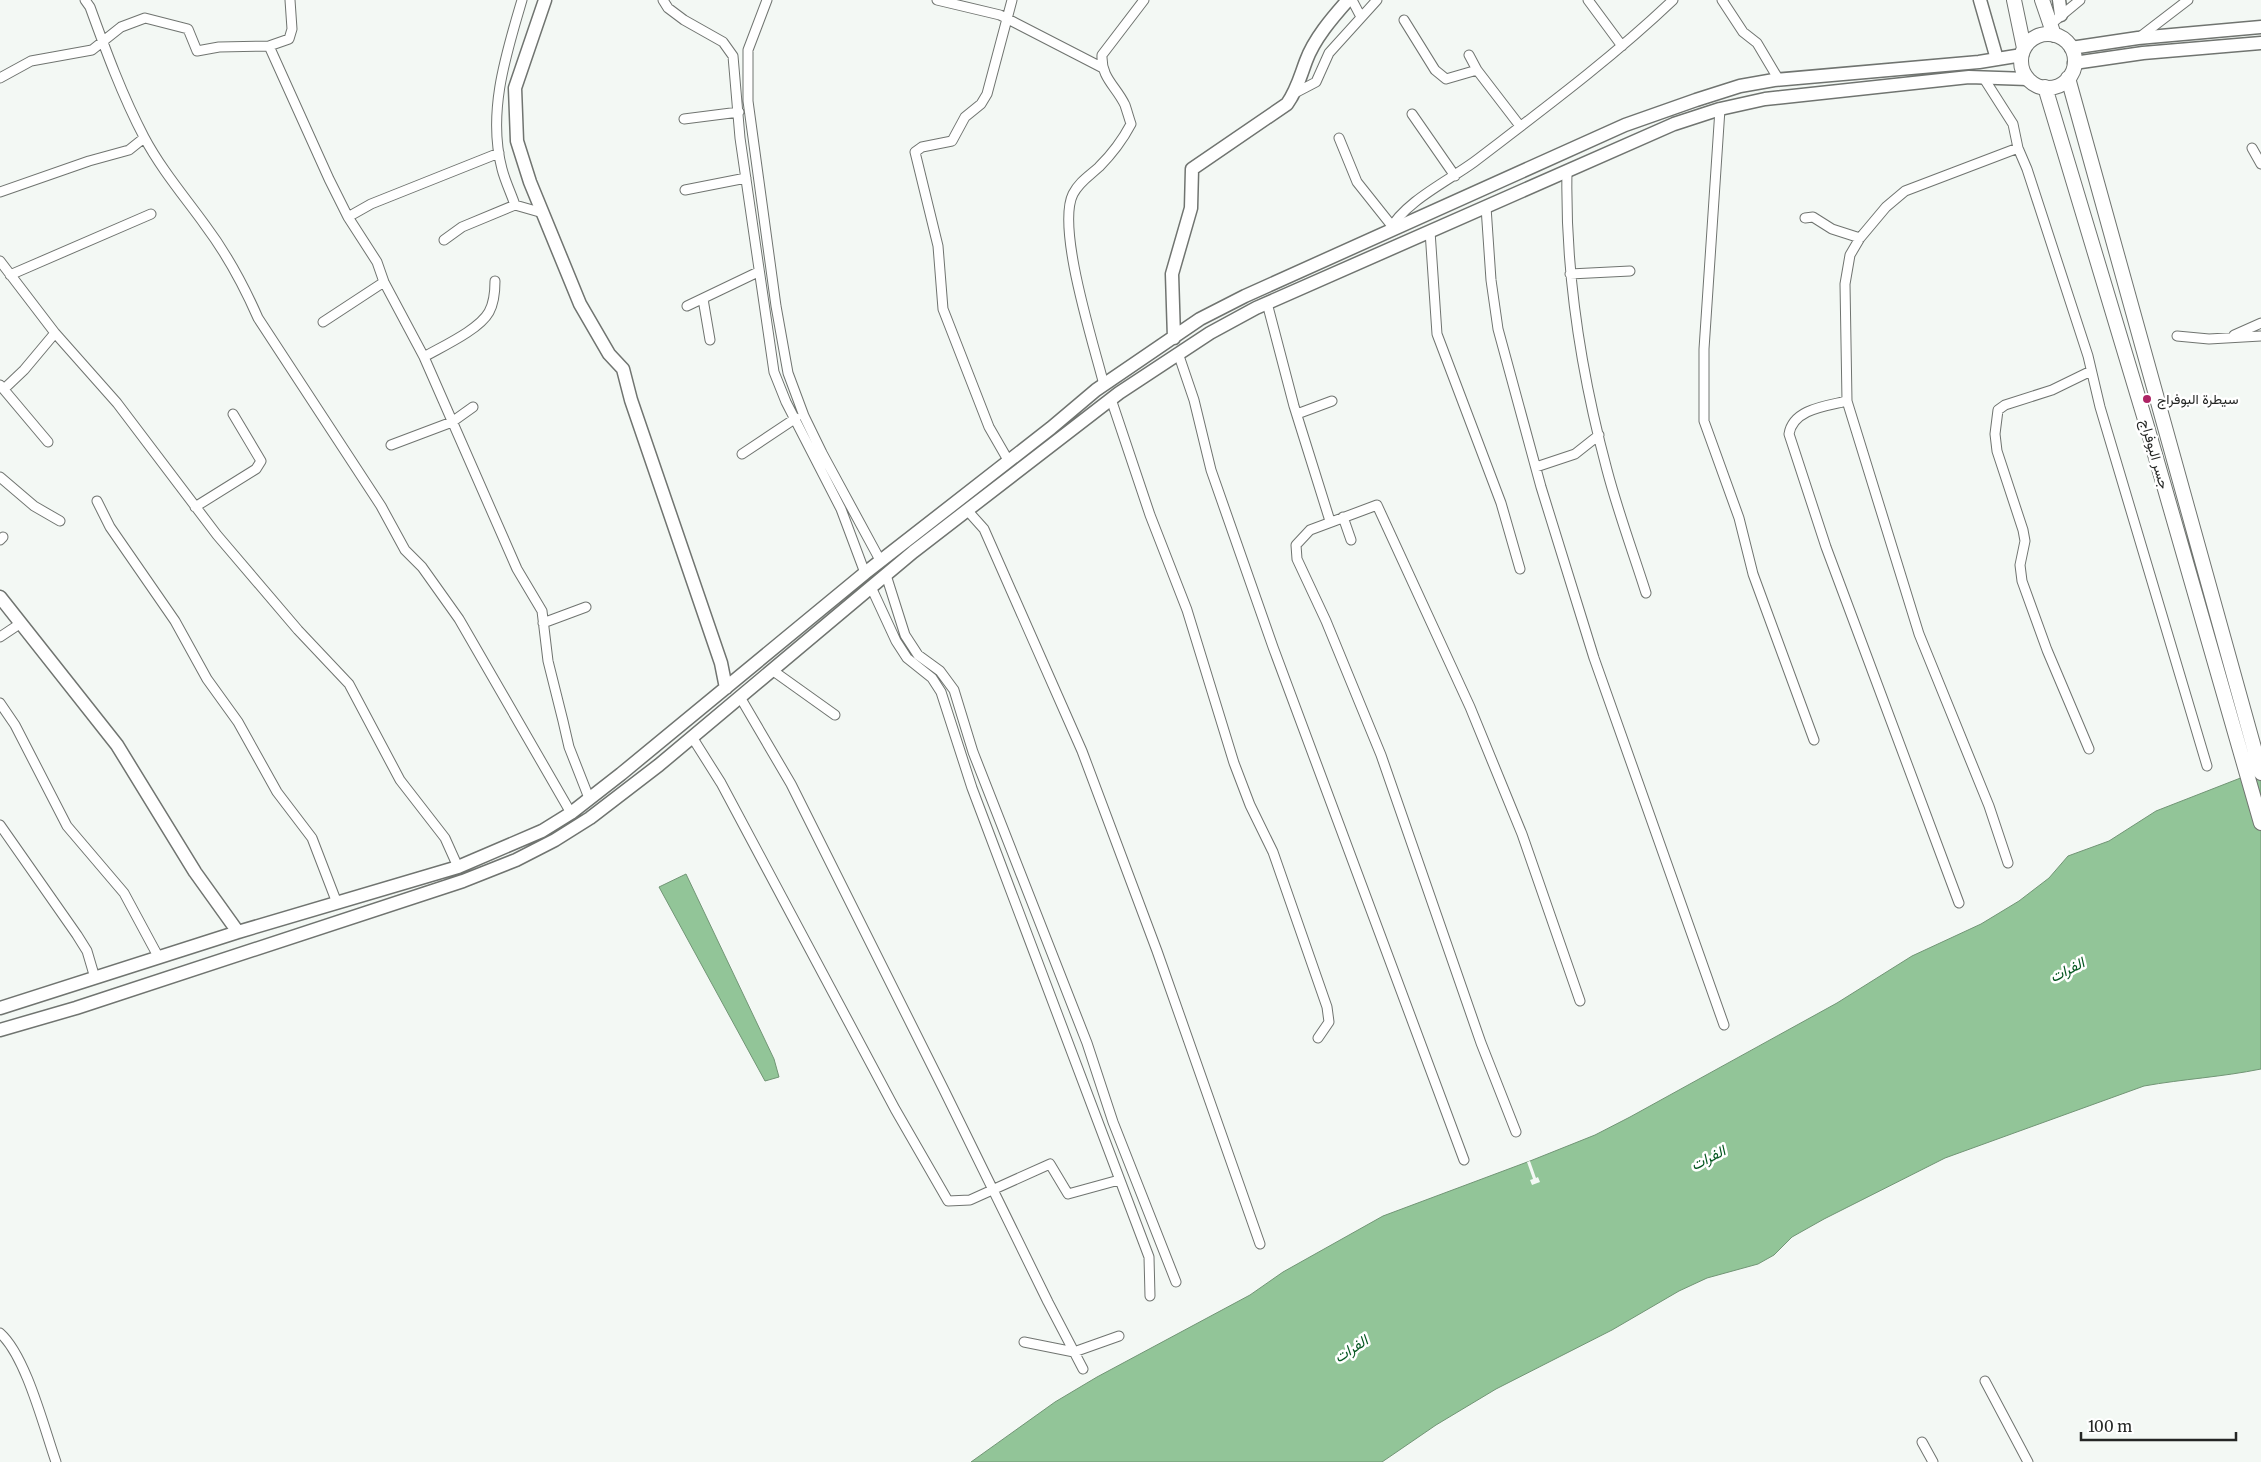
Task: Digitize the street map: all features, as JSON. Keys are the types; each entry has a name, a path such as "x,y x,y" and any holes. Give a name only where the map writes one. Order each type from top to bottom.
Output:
{"main road":[{"path":"545,0 516,88 514,113 517,141 543,213 580,304 609,354 623,369 631,400 721,663 726,688"},
{"path":"1174,338 1172,274 1191,208 1192,169 1288,104 1295,93 1306,60 1316,42 1350,0"},
{"path":"1980,0 1997,59"},
{"path":"2014,0 2023,51 2021,63 2028,79 2036,85 2054,87 2068,78 2074,63 2071,48 2052,30 2042,0"},
{"path":"2059,0 2061,15"},
{"path":"2071,48 2138,38 2261,27"},
{"path":"0,1008 279,919 458,867 542,831 571,813 726,688 865,572 1104,385 1208,315 1390,229 1626,125 1740,86 1780,80 1997,59 2023,51 2037,36 2052,30"},
{"path":"2074,63 2143,53 2261,43"},
{"path":"0,1030 76,1008 286,941 463,881 516,860 555,840 590,818 659,766 871,587 1111,399 1210,333 1268,303 1674,124 1720,109 1765,99 1983,77 2028,79"},
{"name":"جسر البوفراج","path":"2068,78 2261,823"},
{"name":"جسر البوفراج","path":"2045,87 2202,591 2261,773"},
{"path":"1343,252 1350,267"},
{"path":"970,491 978,502"},
{"path":"0,597 117,745 195,872 238,932"},
{"path":"279,919 286,941"}],"street":[{"path":"85,0 90,6 113,71 144,138 171,181 206,226 246,293 258,318 381,506 406,550 422,567 459,619 571,813"},
{"path":"0,78 31,61 92,50 121,27 145,18 188,29 197,50 219,47 269,46 289,39 292,28 290,0"},
{"path":"516,205 502,170 499,153 498,97 522,0"},
{"path":"664,0 668,8 684,20 723,42 733,56 740,138 774,372 778,387 796,418 849,526 865,572"},
{"path":"767,0 748,50 748,101 776,306 788,373 808,424 880,560"},
{"path":"937,0 1000,15 1006,20 1101,67"},
{"path":"1008,460 989,427 943,309 938,246 915,152 922,147 952,142 965,117 982,104 987,94 1012,0"},
{"path":"1104,385 1079,288 1068,212 1072,197 1079,183 1098,168 1121,142 1130,124 1125,105 1101,67 1102,55 1111,47 1144,0"},
{"path":"1350,0 1361,17"},
{"path":"1295,93 1316,82 1329,53 1377,0"},
{"path":"1588,0 1622,46"},
{"path":"1339,138 1357,182 1390,229 1410,206 1455,176 1520,126 1622,46 1673,0"},
{"path":"1722,0 1743,32 1757,43 1780,80"},
{"path":"2052,30 2061,15 2080,0"},
{"path":"2138,38 2188,0"},
{"path":"1404,20 1435,70 1446,79 1477,70"},
{"path":"269,46 348,217 377,262 384,282 424,357 517,569 542,611 548,661 562,721 589,798"},
{"path":"1469,55 1477,70 1520,126"},
{"path":"1983,77 2013,124 2018,148 2027,169 2091,371 2207,766"},
{"path":"1720,109 1704,349 1704,421 1739,518 1753,574 1814,740"},
{"path":"684,119 739,112"},
{"path":"1412,114 1455,176"},
{"path":"0,192 89,161 129,150 144,138"},
{"path":"2008,863 1988,806 1919,634 1847,401 1845,284 1850,256 1860,238 1886,208 1905,191 2018,148"},
{"path":"2252,148 2261,164"},
{"path":"348,217 371,204 499,153"},
{"path":"1567,171 1566,209 1570,274 1584,373 1607,471 1646,593"},
{"path":"685,190 746,178"},
{"path":"444,240 462,227 516,205 543,213"},
{"path":"1486,206 1491,280 1498,329 1536,467 1594,658 1724,1025"},
{"path":"10,275 151,214"},
{"path":"1805,218 1813,217 1832,228 1860,238"},
{"path":"1430,231 1437,334 1501,502 1520,569"},
{"path":"0,262 55,333 117,403 195,507 298,630 348,684 400,780 445,838 458,867"},
{"path":"1570,274 1630,271"},
{"path":"687,306 758,272"},
{"path":"424,357 479,323 489,312 495,294 495,281"},
{"path":"323,322 384,282"},
{"path":"703,299 710,340"},
{"path":"1268,303 1297,414 1330,521"},
{"path":"2227,338 2261,323"},
{"path":"48,442 2,387 24,370 55,333"},
{"path":"2177,336 2209,339 2261,336"},
{"path":"1178,353 1194,400 1211,470 1273,647 1464,1160"},
{"path":"2089,749 2047,650 2022,580 2020,565 2025,541 2023,530 1997,451 1995,434 1998,410 2005,405 2052,390 2091,371"},
{"path":"1111,399 1150,515 1187,610 1234,763 1250,805 1273,852 1327,1007 1329,1022 1318,1038"},
{"path":"1297,414 1332,401"},
{"path":"1847,401 1811,411 1796,419 1791,425 1789,434 1826,546 1958,904"},
{"path":"391,445 452,422 473,407"},
{"path":"195,507 256,469 261,462 233,414"},
{"path":"742,454 796,418"},
{"path":"1536,467 1575,454 1599,434"},
{"path":"0,477 34,506 60,521"},
{"path":"97,501 110,527 175,622 207,679 238,722 277,792 312,838 337,903"},
{"path":"1516,1132 1481,1043 1382,755 1326,621 1297,559 1296,545 1310,530 1330,521 1377,506 1470,707 1522,834 1580,1001"},
{"path":"967,510 984,529 1082,751 1157,950 1260,1244"},
{"path":"1343,517 1351,540"},
{"path":"886,576 905,635 918,655 940,671 954,690 973,752 1176,1282"},
{"path":"871,587 896,642 907,658 932,678 941,692 972,788 1148,1256 1150,1296"},
{"path":"543,623 586,607"},
{"path":"0,636 21,623"},
{"path":"772,670 834,715"},
{"path":"740,697 791,784 1083,1369"},
{"path":"0,703 15,725 67,826 124,894 159,958"},
{"path":"692,737 721,783 890,1100 948,1201 970,1200 1050,1164 1068,1194 1119,1180"},
{"path":"0,825 77,935 87,952 95,978"},
{"path":"0,1333 10,1341 28,1381 56,1462"},
{"path":"1024,1342 1074,1352 1119,1336"},
{"path":"1985,1381 2028,1462"},
{"path":"1922,1442 1933,1462"}],"water":[{"name":"الفرات","path":"2261,770 2261,1069 2144,1086 1945,1158 1792,1237 1774,1255 1758,1264 1707,1278 1679,1291 1612,1330 1496,1389 1436,1425 1382,1462 971,1462 1055,1402 1097,1377 1250,1295 1283,1272 1383,1216 1595,1135 1837,1003 1912,956 1981,924 2019,901 2049,878 2068,856 2109,841 2156,811"},
{"path":"686,874 774,1059 779,1077 765,1081 659,887"}],"pier":[{"path":"1530,1161 1536,1178 1538,1177 1540,1182 1532,1185 1530,1180 1533,1179 1527,1162"}],"place":[{"name":"سيطرة البوفراج","path":"2147,399"}]}
